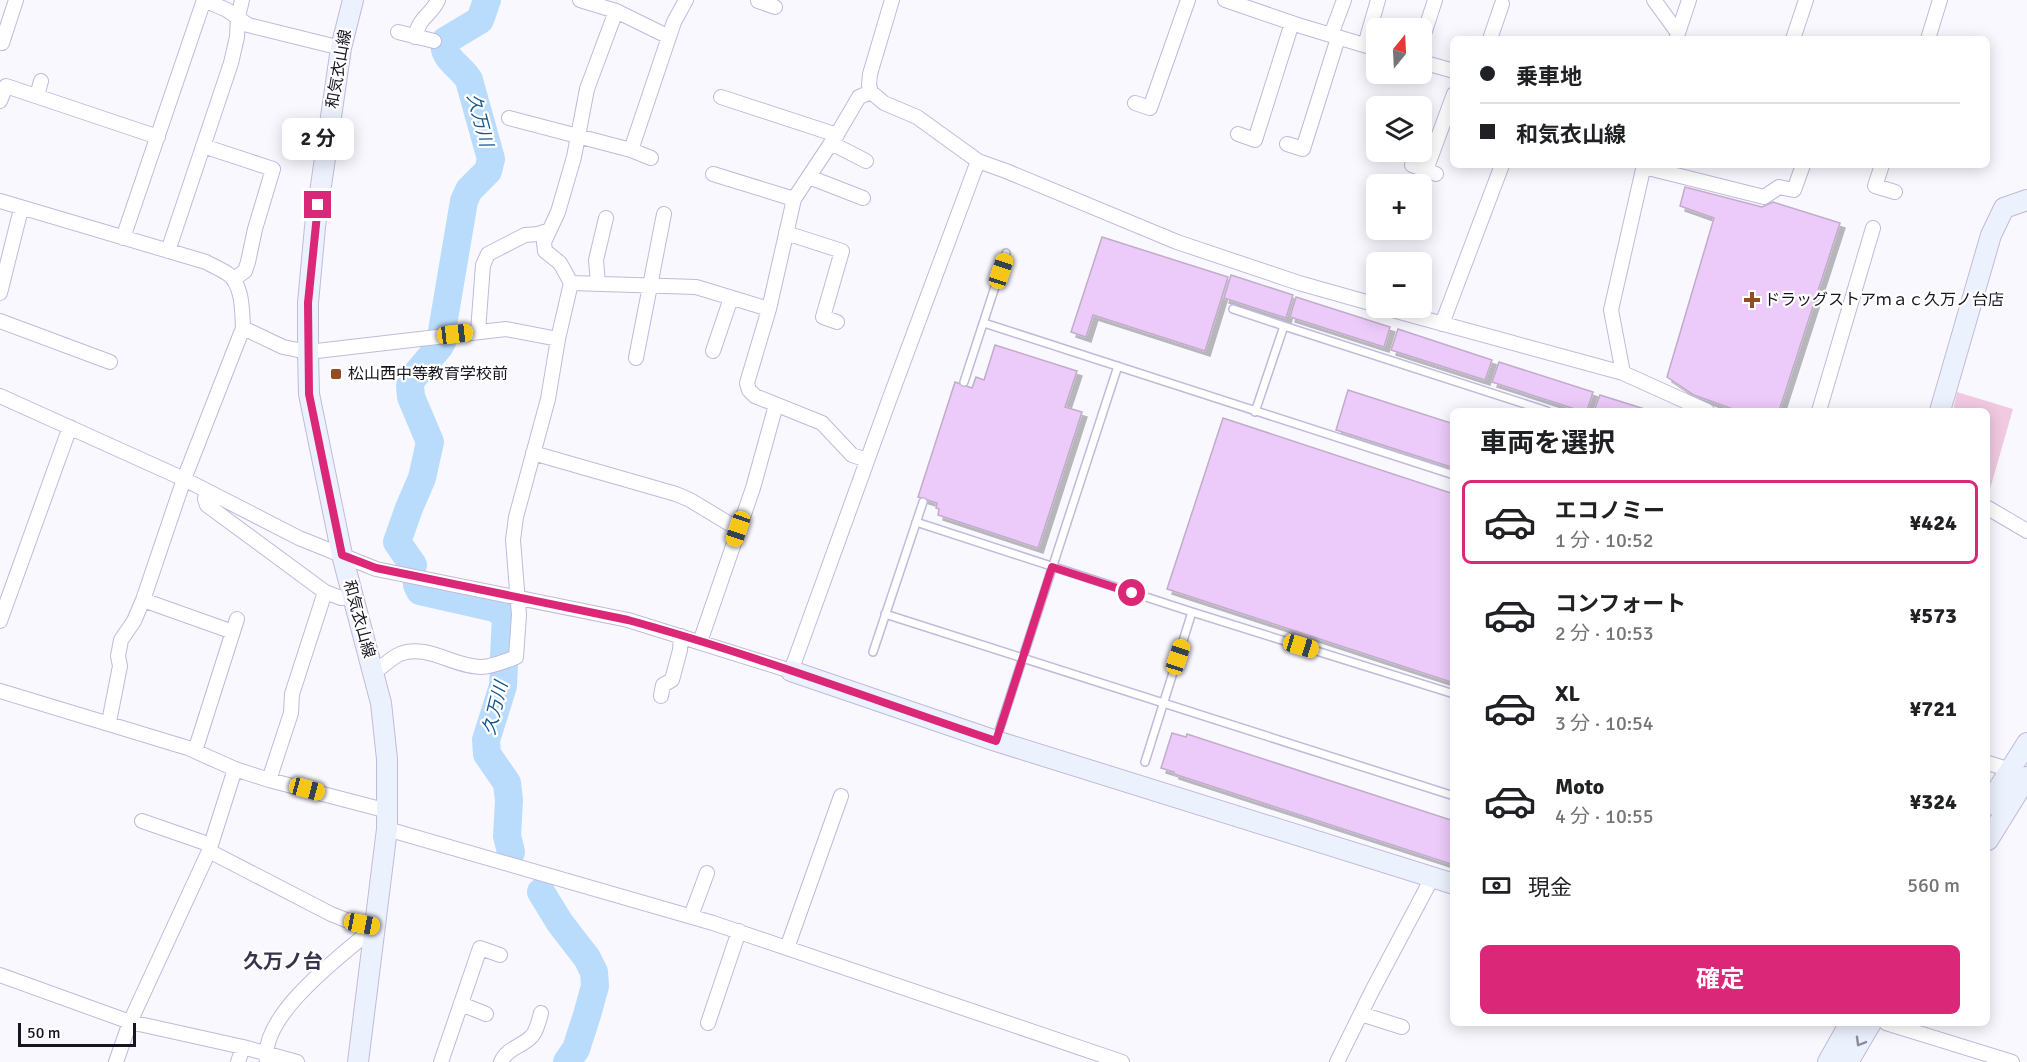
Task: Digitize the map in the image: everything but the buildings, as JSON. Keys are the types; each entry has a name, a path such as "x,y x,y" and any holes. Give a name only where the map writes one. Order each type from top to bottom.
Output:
{"street":[{"path":"3,34 16,0"},
{"path":"123,238 204,0 238,17 248,25 341,48"},
{"path":"168,251 231,63 242,0"},
{"name":"和気衣山線","path":"353,0 341,48 315,227 308,303 308,352 309,394 342,555 381,703 387,759 388,820 358,1062"},
{"path":"415,37 417,26 423,16 435,7 438,0"},
{"path":"580,0 615,7 669,38"},
{"path":"631,150 674,22 686,0"},
{"path":"759,0 775,7"},
{"path":"892,0 869,84 871,92 884,103 917,117 978,161 1177,242 1299,283 1366,302"},
{"path":"1135,103 1150,108 1188,0"},
{"path":"1225,0 1263,6 1292,24 1366,45"},
{"path":"1287,144 1303,149 1344,0"},
{"path":"1375,18 1378,0"},
{"path":"1429,18 1435,0"},
{"path":"1654,0 1677,36"},
{"path":"1677,36 1689,0"},
{"path":"1794,36 1806,0"},
{"path":"1929,36 1940,0"},
{"path":"1492,36 1502,4"},
{"path":"374,673 400,654 416,651 463,665 483,668 516,657 519,615 513,540 516,517 548,399 558,339 571,283 560,263 545,251 544,242 563,196 587,89 615,7"},
{"path":"1238,134 1255,140 1292,24"},
{"path":"398,32 434,41"},
{"path":"1432,65 1450,70"},
{"path":"37,96 41,81"},
{"path":"0,101 6,86 158,137"},
{"path":"867,460 852,455 822,423 755,396 749,390 747,383 769,309 794,199 860,97 871,92"},
{"path":"721,97 834,139 866,161"},
{"path":"1425,170 1450,104"},
{"path":"509,118 631,150 651,158"},
{"path":"203,146 273,169 245,271 234,279"},
{"path":"791,671 978,161"},
{"path":"1442,324 1501,168"},
{"path":"1623,373 1611,310 1644,168"},
{"path":"1652,168 1764,197 1779,187 1794,190 1802,168"},
{"path":"1881,168 1875,186 1895,192"},
{"path":"713,174 794,199"},
{"path":"808,177 863,198"},
{"path":"1941,408 1991,235 2004,208 2027,200"},
{"path":"0,201 206,262 234,279 242,306 243,328 184,479 143,600 134,621 121,640 118,656 120,666 109,722"},
{"path":"0,292 21,209"},
{"path":"636,358 664,214"},
{"path":"598,284 597,260 606,218"},
{"path":"1820,408 1873,228"},
{"path":"478,331 483,265 488,254 525,235 549,230"},
{"path":"786,233 842,251 823,317 837,322"},
{"path":"571,283 696,287 769,309"},
{"path":"713,351 731,298"},
{"path":"1421,318 1623,373 1700,408"},
{"path":"0,321 110,362"},
{"path":"243,328 283,347 308,352 506,329 558,339"},
{"path":"0,396 184,479 299,538 376,568 628,620 791,671 996,741 1450,883"},
{"path":"700,642 753,488 776,405"},
{"path":"0,621 6,585 69,427"},
{"path":"533,453 676,494 738,529"},
{"path":"207,491 205,499 207,505 325,592 341,598 353,597"},
{"path":"1990,509 2026,526"},
{"path":"269,780 291,713 292,694 325,592"},
{"path":"143,600 235,626 195,751"},
{"path":"661,696 663,685 672,680 680,650 681,636"},
{"path":"0,691 109,722 195,751 236,769 388,820 787,948 1100,1059 1122,1062"},
{"path":"1990,827 1994,801 2021,774 2027,743"},
{"path":"1990,764 2021,774"},
{"path":"116,1062 130,1022 210,848 236,769"},
{"path":"787,948 841,796"},
{"path":"142,821 210,848 331,914 375,927"},
{"path":"691,916 707,873"},
{"path":"1337,1062 1432,878"},
{"path":"266,1058 269,1038 293,1000 375,927"},
{"path":"708,1023 739,932"},
{"path":"441,1062 480,948 500,955"},
{"path":"1,978 130,1022 243,1047 266,1058 297,1062"},
{"path":"461,1004 486,1014"},
{"path":"501,1062 510,1050 531,1038 541,1013"},
{"path":"1361,1014 1402,1027"},
{"path":"1828,1062 1848,1026"},
{"path":"1848,1062 1869,1026"},
{"path":"1896,1026 2012,1062"},
{"path":"238,1062 243,1047"}],"lane":[{"path":"964,382 1006,253"},
{"path":"1233,309 1539,408"},
{"path":"984,322 1450,474"},
{"path":"1255,412 1284,326"},
{"path":"996,741 1118,366"},
{"path":"873,652 923,502"},
{"path":"916,522 1450,693"},
{"path":"1145,762 1192,612"},
{"path":"885,614 1450,795"}],"shaded area":[{"path":"1957,392 2013,409 1990,489 1990,408 1954,408"}],"waterway":[{"name":"久万川","path":"442,331 464,201 469,190 488,171 491,159 469,80 449,57 445,41 480,20 487,0"},
{"name":"久万川","path":"413,565 397,542 422,478 430,442 411,397 410,386 412,379 442,342"},
{"name":"久万川","path":"417,585 420,591 495,608 506,616 504,656"},
{"name":"久万川","path":"504,666 503,686 486,740 487,754 507,783 509,800 507,836 511,852"},
{"name":"久万川","path":"541,892 560,923 587,958 594,972 595,986 587,1015 576,1049 567,1062"}],"place":[{"name":"ドラッグストアｍａｃ久万ノ台店","path":"1752,300"},
{"name":"松山西中等教育学校前","path":"336,374"}],"district":[{"name":"久万ノ台","path":"283,961"}],"route":[{"path":"318,205 308,303 309,394 342,555 376,568 658,628 996,741 1052,567 1132,593"}]}
